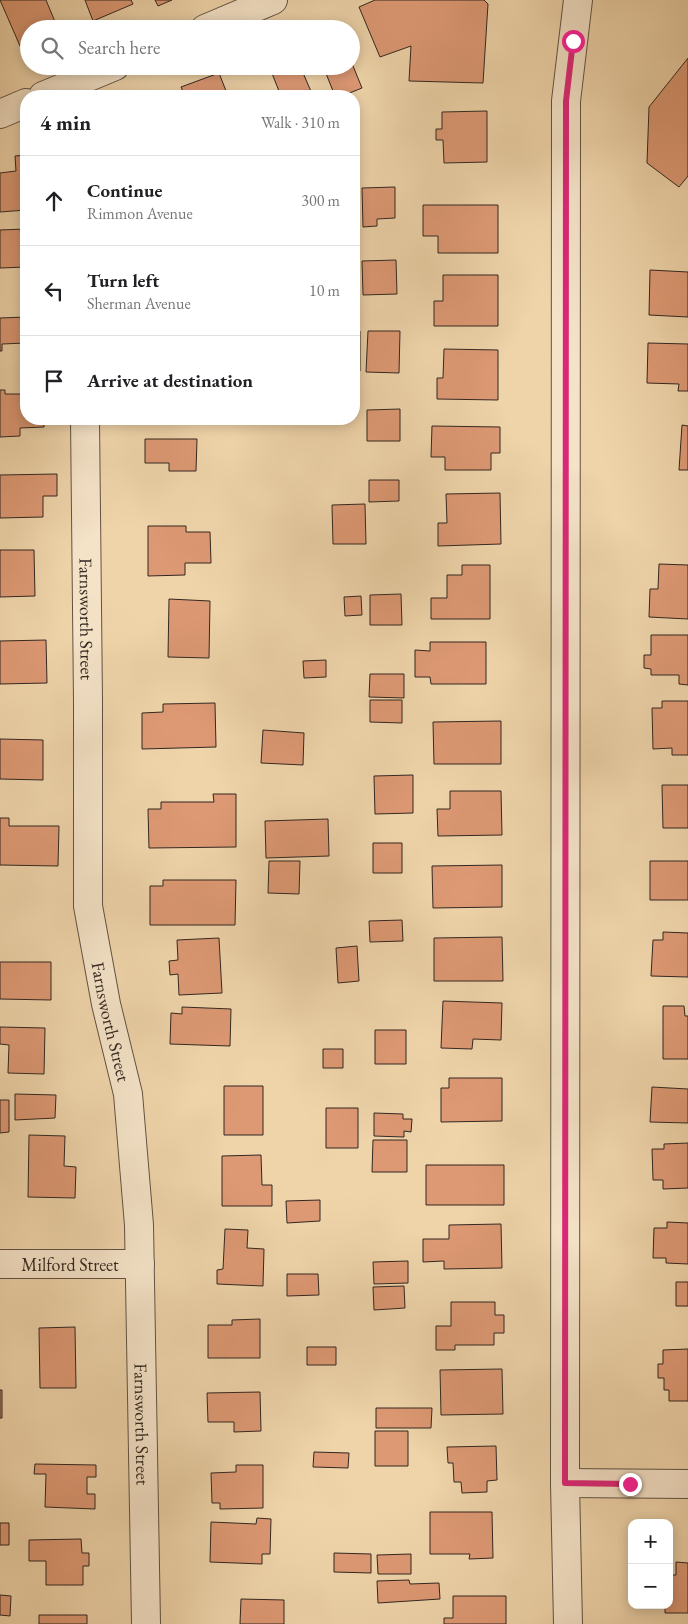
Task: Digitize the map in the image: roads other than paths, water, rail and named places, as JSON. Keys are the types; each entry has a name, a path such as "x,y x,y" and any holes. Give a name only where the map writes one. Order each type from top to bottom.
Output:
{"street":[{"path":"226,20 273,0"},
{"path":"568,1624 565,1483 566,101 578,0"},
{"path":"80,89 101,75"},
{"path":"0,114 20,106"},
{"name":"Farnsworth Street","path":"85,425 88,906 106,1004 128,1094 139,1225 146,1624"},
{"name":"Milford Street","path":"0,1264 140,1264"},
{"path":"565,1483 688,1484"}]}
